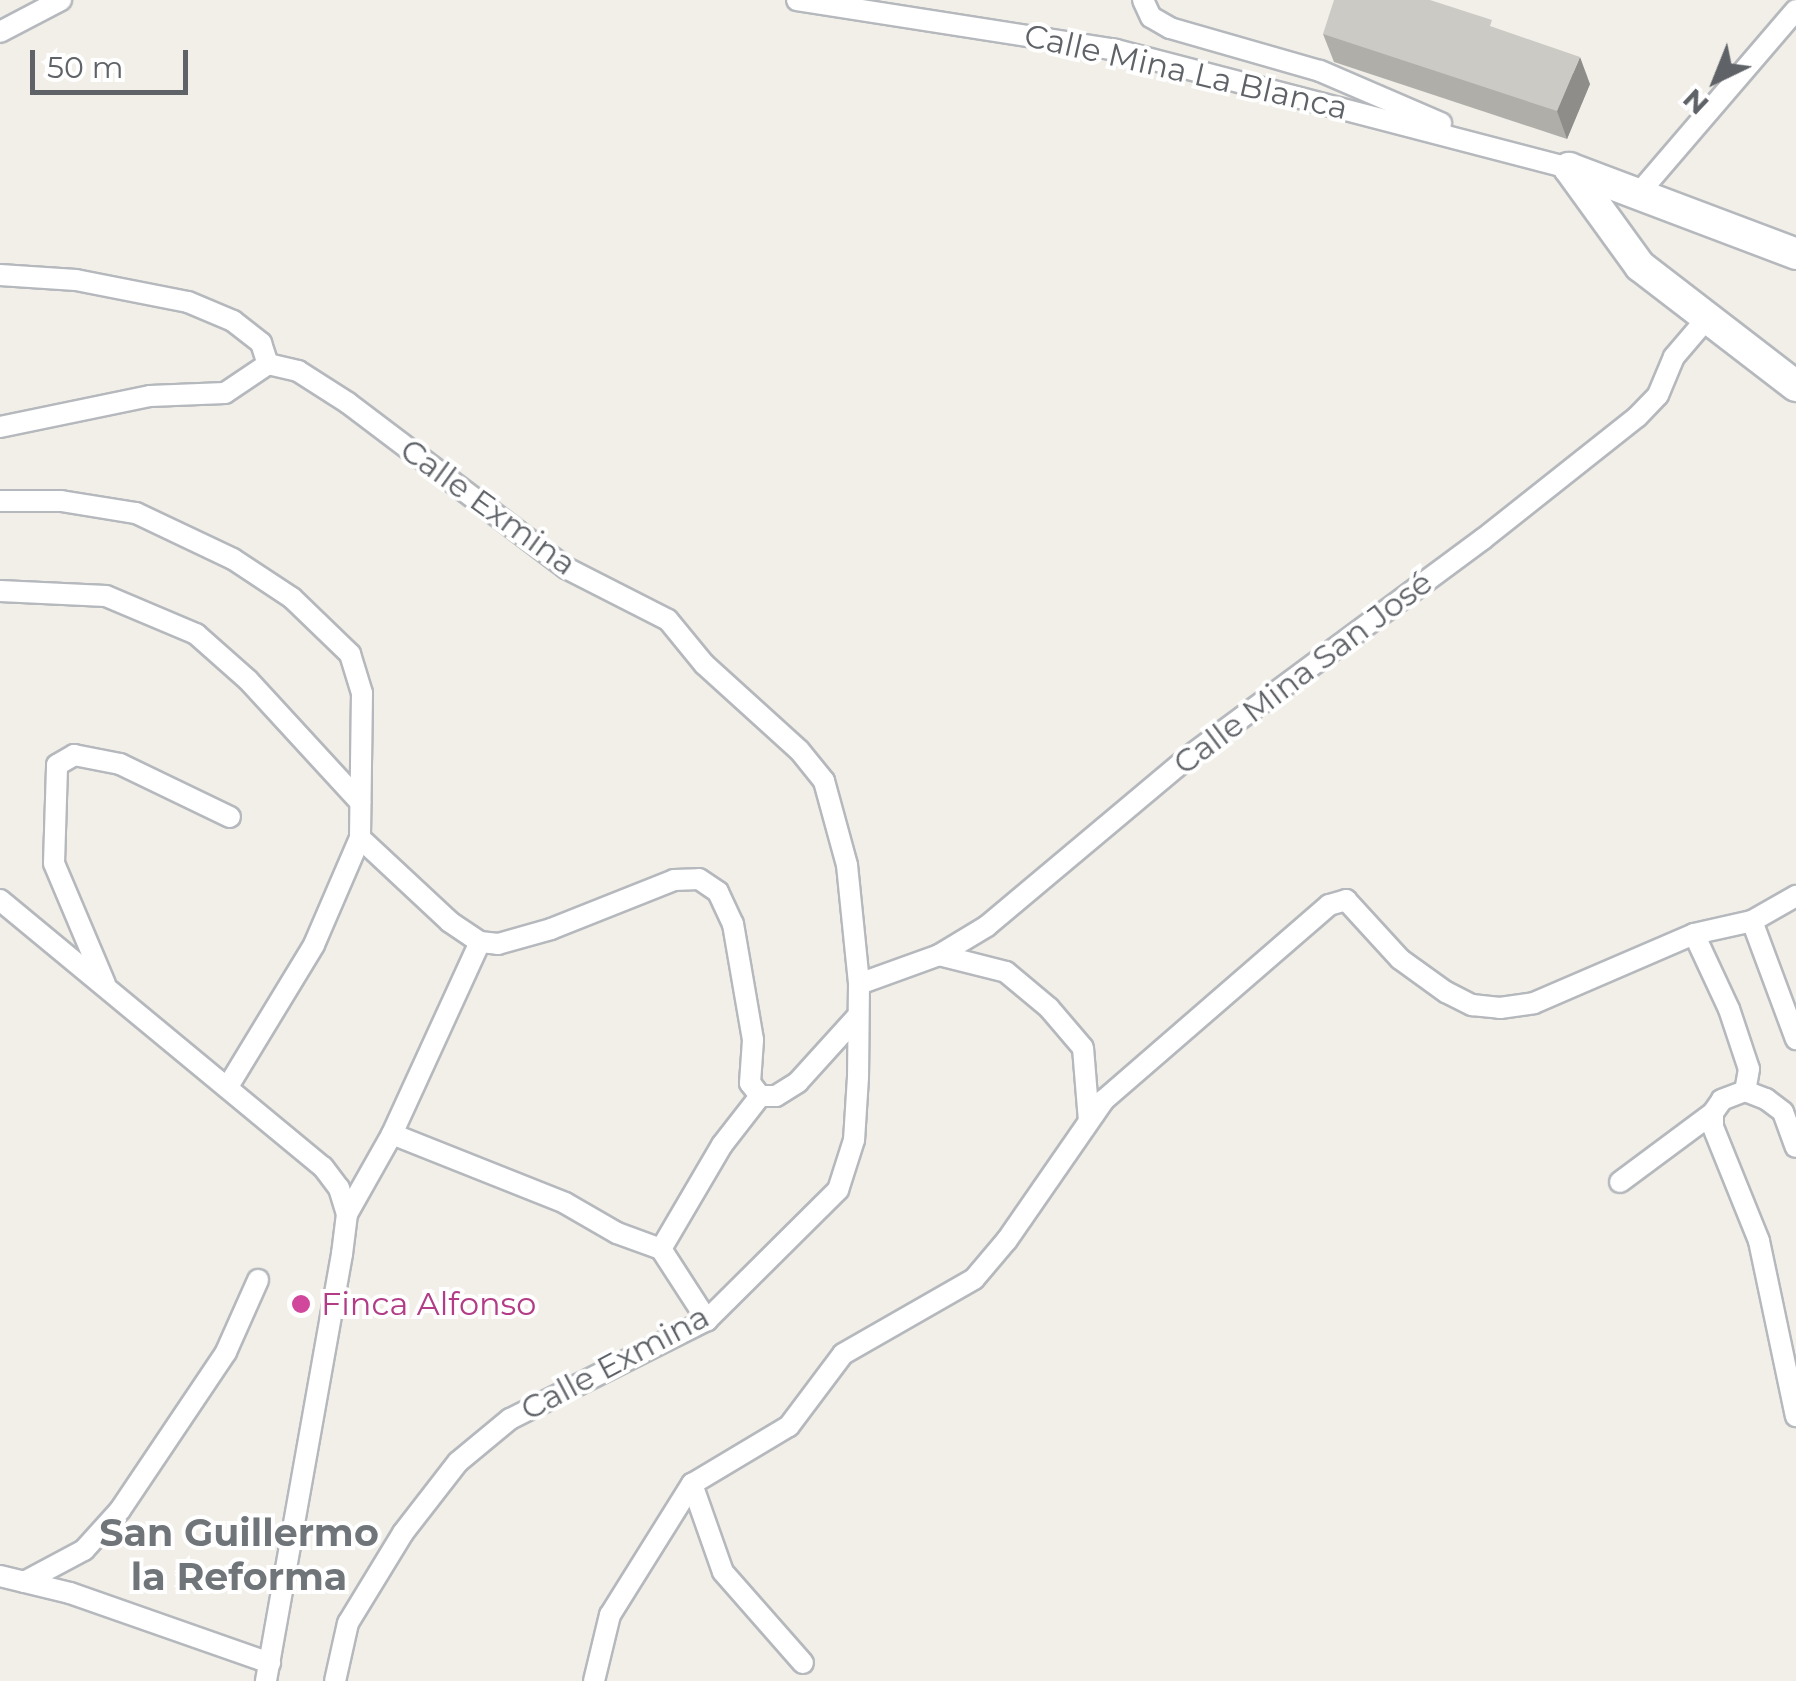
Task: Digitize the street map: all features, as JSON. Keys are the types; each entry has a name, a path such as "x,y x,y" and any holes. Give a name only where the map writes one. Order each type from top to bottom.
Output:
{"street":[{"path":"0,32 62,0"},
{"name":"Calle Mina La Blanca","path":"798,0 1116,50 1474,140 1569,168"},
{"path":"1143,0 1151,17 1170,28 1320,72 1407,105 1474,140"},
{"path":"1638,192 1796,10"},
{"path":"1569,168 1796,254"},
{"path":"1569,168 1640,266 1796,386"},
{"path":"0,275 76,280 188,302 234,321 260,342 268,364 225,393 150,396 0,427"},
{"name":"Calle Mina San José","path":"859,984 939,955 987,926 1187,758 1483,539 1636,417 1658,395 1674,358 1709,316"},
{"name":"Calle Exmina","path":"268,364 298,371 348,403 566,568 668,620 704,664 800,750 824,782 847,865 859,984 854,1140 838,1190 707,1320 510,1418 458,1462 403,1534 348,1623 334,1681"},
{"path":"0,501 61,501 136,512 233,559 292,598 350,654 362,693 360,838 314,945 226,1088"},
{"path":"0,591 106,596 196,634 248,680 360,802"},
{"path":"106,988 54,863 57,765 74,756 120,764 230,817"},
{"path":"360,838 450,922 480,942 498,944 551,930 674,880 700,879 718,892 734,924 753,1040 750,1083 760,1096"},
{"path":"594,1681 610,1615 692,1484 789,1426 843,1354 974,1279 1008,1240 1104,1100 1329,905 1346,900 1400,959 1446,992 1472,1005 1500,1008 1534,1003 1694,934 1752,920 1796,896"},
{"path":"0,900 323,1167 339,1188 347,1214"},
{"path":"1752,920 1796,1040"},
{"path":"1694,934 1729,1009 1749,1069 1745,1091"},
{"path":"0,1576 268,1672 347,1214 392,1134 480,942"},
{"path":"939,955 1006,972 1049,1008 1084,1048 1089,1121"},
{"path":"760,1096 776,1096 798,1082 856,1018"},
{"path":"1620,1182 1713,1113 1722,1100 1745,1091 1766,1098 1782,1112 1796,1147"},
{"path":"661,1249 722,1144 760,1096"},
{"path":"1713,1113 1718,1141 1759,1241 1796,1416"},
{"path":"392,1134 565,1203 617,1234 661,1249 707,1320"},
{"path":"24,1582 84,1550 120,1510 226,1352 258,1280"},
{"path":"692,1484 723,1572 803,1662"}],"building":[{"path":"1334,0 1430,0 1492,20 1490,26 1580,57 1557,111 1323,34"}],"place":[{"name":"Finca Alfonso","path":"301,1304"}],"district":[{"name":"San Guillermo la Reforma","path":"239,1555"}]}
